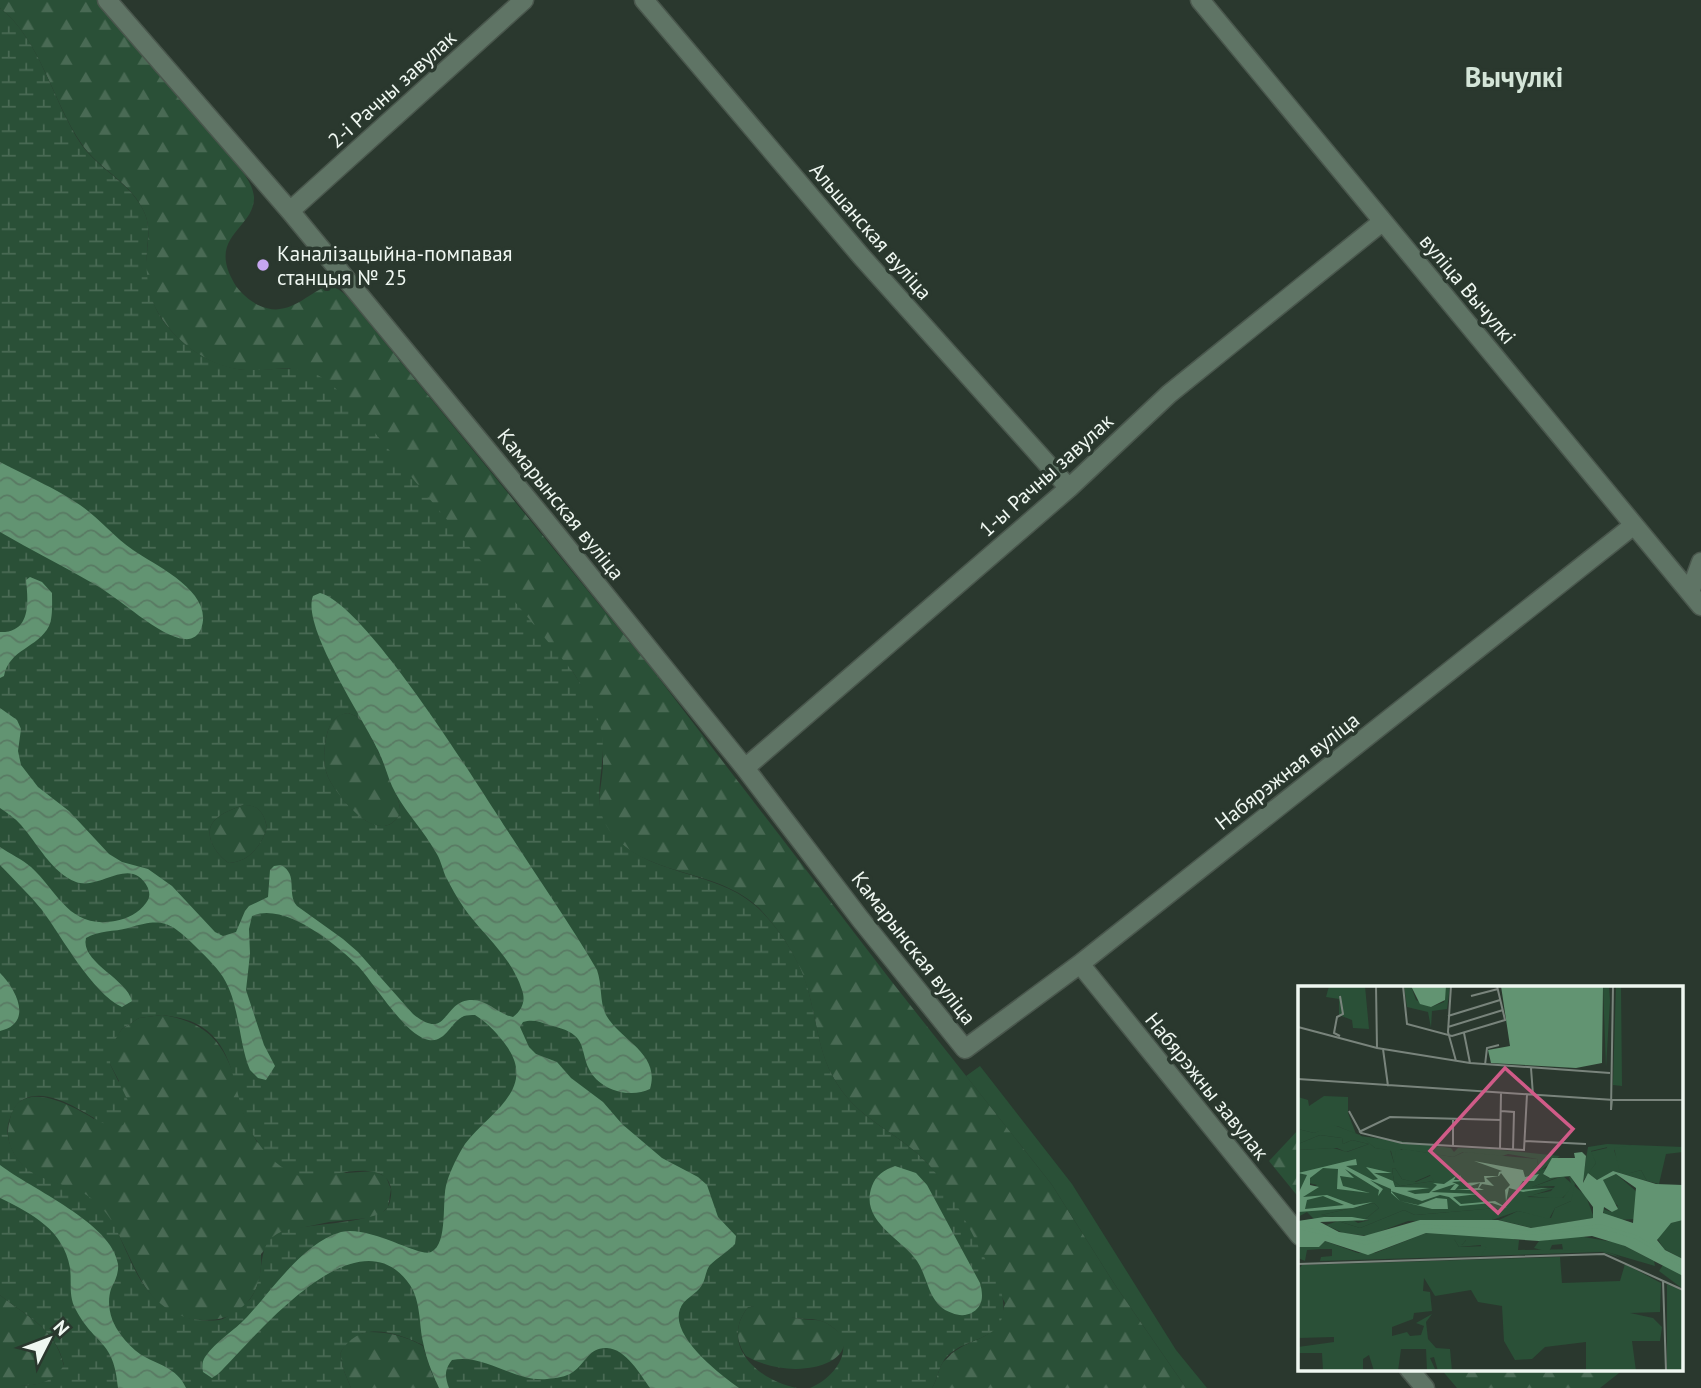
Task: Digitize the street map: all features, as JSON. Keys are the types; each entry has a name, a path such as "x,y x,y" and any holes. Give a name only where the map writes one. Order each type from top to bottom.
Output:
{"street":[{"name":"Камарынская вуліца","path":"107,0 290,211 544,519 745,768 965,1049"},
{"name":"2-і Рачны завулак","path":"290,211 524,0"},
{"name":"Альшанская вуліца","path":"644,0 861,256 1069,488"},
{"name":"вуліца Вычулкі","path":"1200,0 1695,599"},
{"name":"1-ы Рачны завулак","path":"745,768 1069,488 1169,394 1382,222"},
{"name":"Набярэжная вуліца","path":"965,1049 1080,964 1634,525"},
{"path":"1695,599 1701,562"},
{"name":"Набярэжны завулак","path":"1080,964 1298,1235"},
{"path":"1410,1370 1425,1388"}],"green space":[{"path":"0,0 97,0 243,172 253,190 252,208 229,242 226,252 226,264 237,287 254,303 270,309 292,306 325,288 333,287 343,292 651,668 1052,1185 1115,1285 1186,1388 932,1388 943,1362 961,1347 991,1332 997,1325 1005,1303 947,1192 928,1164 853,1104 832,1075 823,1053 802,974 774,925 743,895 725,886 646,859 613,836 606,826 600,808 603,761 598,725 590,703 573,672 290,368 250,370 227,367 198,354 173,333 163,321 149,292 146,277 148,229 140,203 81,143 26,36 0,8"},
{"path":"0,8 26,36 81,144 140,203 148,223 147,271 152,300 167,326 185,344 217,363 241,369 287,368 307,371 323,378 346,398 582,686 594,709 602,734 599,799 605,824 628,849 665,867 724,886 758,908 773,924 802,973 823,1053 832,1075 853,1104 916,1152 938,1176 1000,1287 1003,1307 1001,1320 995,1330 951,1353 943,1362 932,1388 810,1388 829,1376 836,1367 843,1349 842,1339 822,1321 789,1317 765,1307 755,1306 748,1307 740,1321 738,1335 747,1360 770,1378 797,1388 439,1388 423,1345 378,1331 357,1336 340,1354 351,1388 0,1388 44,1382 58,1373 64,1365 60,1352 47,1332 0,1295","holes":["348,713 356,716 365,725 391,781 400,810 398,818 392,823 383,826 364,820 346,803 328,777 324,756 328,730 337,717","249,805 257,808 264,818 267,828 261,841 243,860 229,863 212,844 211,826 223,813","162,1015 183,1019 197,1024 212,1035 226,1055 251,1131 260,1146 285,1169 307,1177 368,1171 379,1173 387,1179 391,1188 389,1204 380,1213 354,1220 291,1229 271,1239 265,1247 259,1281 254,1292 246,1303 221,1320 187,1318 162,1305 143,1283 113,1223 101,1207 81,1192 31,1171 15,1155 9,1140 8,1125 13,1110 24,1099 35,1096 58,1100 112,1128 123,1125 129,1115 130,1105 110,1064 111,1046 122,1029 139,1018"]},
{"path":"348,713 356,716 365,725 391,781 400,810 398,818 392,823 383,826 364,820 338,794 328,777 324,756 328,730 337,717"},
{"path":"243,805 260,810 267,828 253,852 243,860 229,863 212,844 211,826 220,816"},
{"path":"162,1015 191,1023 212,1036 232,1070 244,1113 257,1142 346,1173 374,1171 386,1177 391,1189 388,1207 378,1217 329,1222 281,1232 261,1254 260,1276 253,1295 239,1310 221,1319 205,1320 181,1316 162,1306 148,1291 137,1273 106,1214 81,1193 28,1170 19,1162 8,1139 10,1119 15,1106 24,1099 47,1098 73,1107 94,1119 119,1081 110,1064 110,1046 122,1029 139,1018"},
{"path":"980,1066 1072,1184 1176,1350 1207,1388 1186,1388 1115,1285 1052,1185 966,1076"},
{"path":"1298,1130 1298,1197 1269,1161"},
{"path":"0,1295 39,1324 54,1342 64,1366 52,1378 36,1384 0,1386"},
{"path":"761,1305 791,1317 825,1322 841,1335 843,1346 838,1356 810,1368 790,1369 768,1365 746,1356 738,1337 739,1325 748,1307"},
{"path":"368,1332 397,1335 423,1346 439,1388 351,1388 340,1354 351,1339"},
{"path":"1442,1370 1623,1370 1600,1388 1457,1388"}],"water":[{"path":"0,462 80,505 126,545 181,582 200,603 203,616 198,634 184,639 174,637 104,590 0,532"},
{"path":"30,577 42,582 52,593 50,623 38,639 12,660 4,676 0,678 0,632 10,631 23,621 27,606 26,580"},
{"path":"320,593 341,605 366,630 422,703 597,970 602,1004 611,1023 637,1047 649,1065 652,1076 650,1089 633,1093 616,1091 594,1076 587,1065 580,1042 572,1033 533,1021 523,1022 520,1027 529,1047 536,1054 557,1062 571,1078 603,1102 622,1124 662,1158 698,1177 707,1185 718,1217 736,1236 735,1244 710,1265 702,1285 682,1305 679,1320 682,1331 698,1353 739,1388 650,1388 626,1357 614,1349 601,1348 570,1374 547,1379 522,1376 476,1360 452,1360 446,1374 449,1388 439,1388 426,1354 418,1306 410,1285 388,1265 363,1261 336,1270 308,1287 256,1334 218,1374 212,1378 203,1372 203,1361 209,1351 247,1317 302,1256 327,1237 353,1231 425,1253 437,1247 442,1231 445,1190 453,1167 465,1144 505,1101 516,1077 515,1063 501,1038 475,1015 459,1019 437,1039 425,1039 417,1034 399,1017 350,958 310,928 279,915 265,913 252,916 249,929 250,954 246,990 264,1045 275,1066 266,1080 258,1078 250,1070 233,999 223,977 194,945 171,926 149,923 101,932 86,938 90,955 121,985 132,1001 122,1007 111,1000 78,963 42,910 0,865 0,847 24,861 66,907 86,920 115,921 132,915 147,901 148,888 141,878 133,874 95,882 76,882 59,872 19,822 0,808 0,708 17,720 21,729 18,751 21,765 38,787 69,811 109,854 122,862 148,869 172,886 215,932 223,936 236,932 249,906 268,897 270,870 281,865 290,874 292,896 297,906 358,952 413,1014 425,1022 440,1022 455,1006 472,1000 483,1002 513,1017 523,1002 517,978 504,957 461,904 437,854 393,789 378,750 335,672 316,628 312,610 313,596"},
{"path":"0,973 16,996 19,1013 17,1021 0,1031"},
{"path":"0,1165 68,1208 101,1235 112,1249 118,1264 109,1301 115,1325 135,1350 172,1371 186,1388 118,1388 116,1372 108,1351 83,1322 74,1305 70,1268 61,1243 44,1224 0,1198"},
{"path":"895,1166 916,1173 927,1185 980,1283 981,1303 971,1313 955,1314 938,1304 917,1261 876,1219 871,1209 872,1186 881,1173"}],"place":[{"name":"Каналізацыйна-помпавая станцыя № 25","path":"263,265"}],"district":[{"name":"Вычулкі","path":"1514,76"}]}
